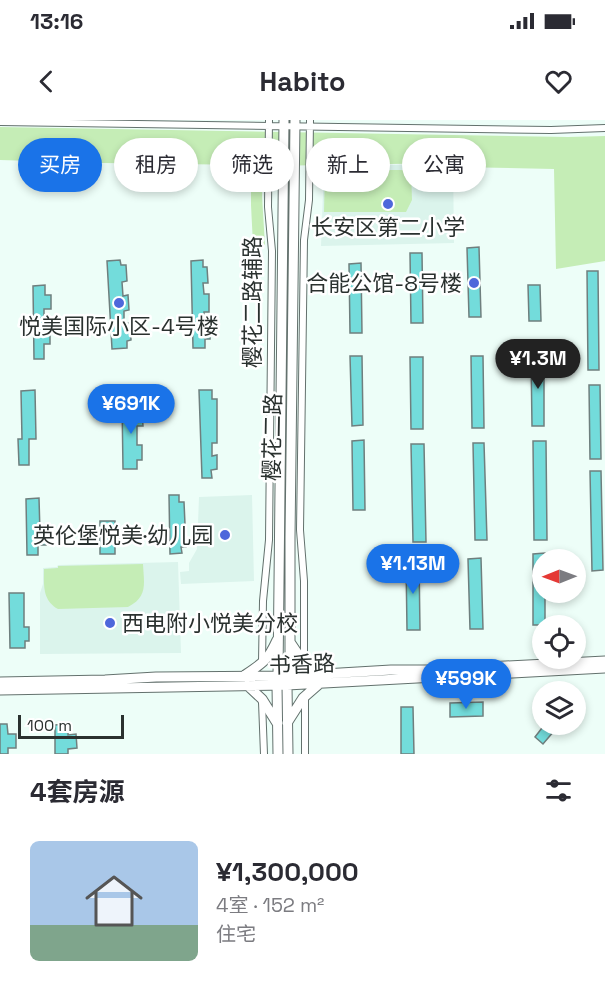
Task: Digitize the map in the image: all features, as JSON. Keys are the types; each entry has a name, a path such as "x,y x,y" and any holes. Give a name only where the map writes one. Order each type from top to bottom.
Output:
{"main road":[{"name":"樱花二路","path":"278,754 282,724 283,680 279,638 284,123"},
{"name":"樱花二路","path":"283,680 290,642 295,123"},
{"path":"279,638 270,656 245,681 282,724 320,679 304,663 290,642"},
{"name":"书香路","path":"320,679 605,660"},
{"name":"书香路","path":"0,690 605,668"},
{"name":"书香路","path":"0,682 245,681"},
{"name":"樱花二路","path":"282,724 288,754"}],"street":[{"path":"0,122 269,122 551,130 605,128"},
{"name":"樱花二路辅路","path":"262,664 263,601 269,540 272,262 268,207 269,122"},
{"path":"304,663 304,581 300,530 304,240 309,200 310,123"},
{"path":"305,697 305,754"},
{"path":"262,699 264,754"}],"shaded area":[{"name":"长安区第二小学","path":"390,165 402,165 402,192 453,192 454,243 321,246 323,192 390,192"},
{"name":"英伦堡悦美·幼儿园","path":"252,495 254,581 181,584 180,572 189,571 189,563 197,549 199,497"},
{"name":"西电附小悦美分校","path":"178,562 181,653 40,654 40,593 43,584 43,568 58,565"}],"green space":[{"path":"0,127 605,136 605,261 556,269 554,169 486,168 486,138 402,138 402,164 390,164 390,138 306,138 306,165 294,166 294,138 210,138 210,164 198,164 198,138 114,138 114,163 102,163 102,138 18,138 18,161 0,160"},
{"path":"390,170 402,170 402,192 412,192 412,200 406,212 324,212 324,192 390,192"},
{"path":"251,192 262,192 265,245 253,245"},
{"path":"143,564 142,594 128,607 58,609 47,597 44,586 44,569 58,568 58,566"}],"building":[{"name":"合能公馆-8号楼","path":"479,247 481,317 469,317 467,248"},
{"path":"410,253 422,253 423,323 411,323"},
{"name":"悦美国际小区-4号楼","path":"120,260 121,265 126,265 127,281 122,282 123,296 128,295 129,310 124,311 124,323 130,323 131,340 127,341 127,348 112,349 107,261"},
{"path":"203,260 203,267 207,267 208,283 203,283 204,294 209,294 209,312 204,312 204,323 210,323 210,339 205,339 205,348 193,348 191,261"},
{"path":"361,263 362,333 350,333 349,264"},
{"path":"587,271 598,271 599,370 588,370"},
{"path":"45,285 45,295 51,295 51,309 44,309 44,331 50,331 50,344 44,344 44,359 34,359 33,286"},
{"path":"528,285 540,285 541,321 529,321"},
{"path":"531,354 544,354 544,426 532,426"},
{"path":"350,356 362,356 363,425 352,426"},
{"path":"471,356 483,356 484,428 472,428"},
{"path":"410,357 423,357 423,429 411,429"},
{"path":"589,385 600,385 601,459 590,459"},
{"path":"35,390 36,439 29,439 29,465 19,465 18,439 22,439 21,391"},
{"path":"199,390 212,390 212,399 217,399 217,443 212,443 212,456 217,455 217,469 211,470 212,478 202,478"},
{"path":"122,401 136,401 136,411 142,411 143,426 137,426 137,445 142,445 142,460 137,460 137,469 123,469"},
{"path":"364,440 365,510 353,510 352,441"},
{"path":"533,441 546,441 547,540 534,540"},
{"path":"473,443 484,443 487,540 475,540"},
{"path":"411,444 424,444 426,542 413,542"},
{"path":"590,471 601,471 603,570 592,571"},
{"path":"169,495 179,495 179,502 184,502 186,547 181,547 182,553 170,554"},
{"path":"39,498 40,533 46,533 46,545 38,545 38,555 27,555 26,499"},
{"path":"100,521 115,521 115,530 119,530 119,545 115,545 115,554 100,554"},
{"path":"481,558 483,629 470,629 468,559"},
{"path":"406,560 419,560 420,630 407,630"},
{"path":"9,593 24,593 24,627 29,627 29,641 25,641 25,648 10,648"},
{"path":"533,603 545,603 545,615 533,615"},
{"path":"483,702 483,716 450,717 450,703"},
{"path":"401,707 413,707 414,754 401,754"},
{"path":"0,724 7,724 8,734 16,734 16,748 8,748 8,754 0,754"},
{"path":"68,724 68,735 76,734 77,748 68,749 68,754 55,754 55,725"},
{"path":"537,735 551,735 543,744 535,737"}],"place":[{"name":"长安区第二小学","path":"388,204"},
{"name":"合能公馆-8号楼","path":"474,283"},
{"name":"悦美国际小区-4号楼","path":"119,303"},
{"name":"英伦堡悦美·幼儿园","path":"225,535"},
{"name":"西电附小悦美分校","path":"110,623"}]}
